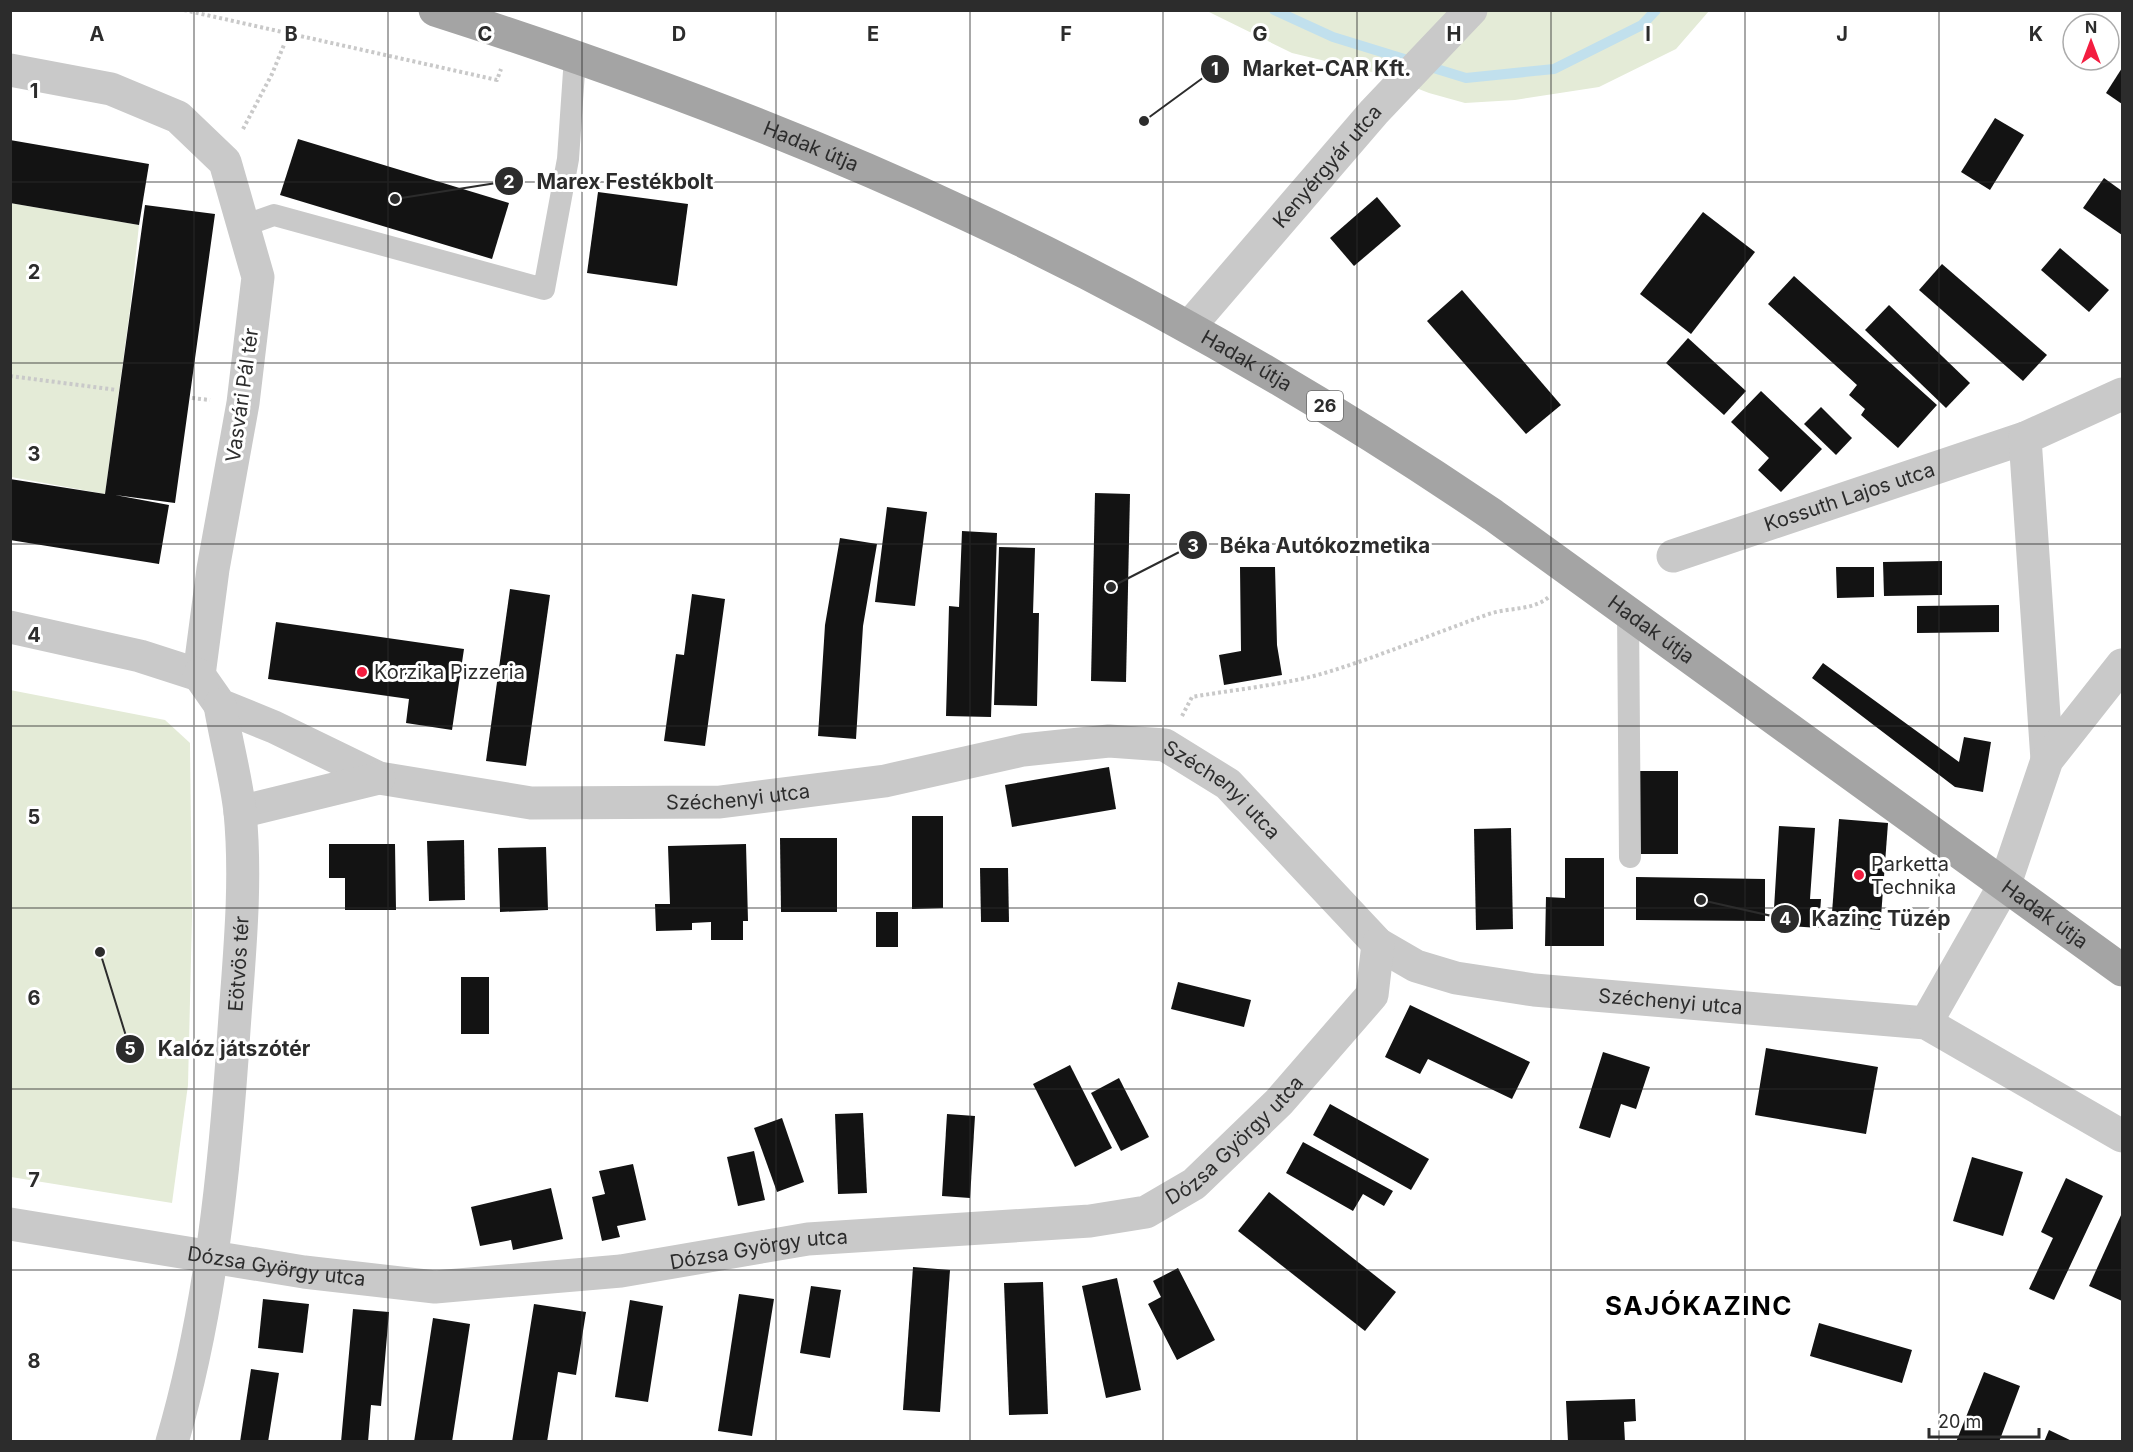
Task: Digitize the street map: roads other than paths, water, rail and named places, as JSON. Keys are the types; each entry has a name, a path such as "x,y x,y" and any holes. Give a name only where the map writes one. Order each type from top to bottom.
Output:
{"main road":[{"name":"Hadak útja","path":"435,10 575,57 773,131 970,215 1189,327 1395,448 1628,611 2122,970"}],"street":[{"name":"Kenyérgyár utca","path":"1189,327 1374,112 1464,18"},
{"name":"Vasvári Pál tér","path":"10,70 111,88 178,117 225,162 258,277 243,403 213,569 199,675"},
{"name":"Kossuth Lajos utca","path":"1673,556 2025,438 2122,394"},
{"path":"2025,438 2047,760"},
{"path":"10,627 140,656 199,675 220,705"},
{"path":"1926,1023 2005,884 2047,760 2122,665"},
{"name":"Széchenyi utca","path":"220,705 274,727 379,778 531,803 720,802 885,781 1023,750 1109,741 1165,745 1228,784 1378,945 1416,966 1456,978 1534,990 1926,1023 2122,1136"},
{"name":"Eötvös tér","path":"172,1442 181,1409 211,1256 228,1115 241,937 240,812 220,705"},
{"path":"240,812 379,778"},
{"name":"Dózsa György utca","path":"10,1224 304,1272 435,1287 621,1271 808,1239 1090,1221 1146,1212 1194,1184 1279,1102 1372,995 1378,945"}],"lane":[{"path":"243,226 274,215 544,289 568,159 575,57"},
{"path":"1628,611 1630,857"}],"waterway":[{"path":"1274,10 1333,37 1466,78 1554,69 1642,25 1656,10"}],"place":[{"name":"Market-CAR Kft.","path":"1144,121"},
{"name":"Marex Festékbolt","path":"395,199"},
{"name":"Béka Autókozmetika","path":"1111,587"},
{"name":"Korzika Pizzeria","path":"362,672"},
{"name":"Parketta Technika","path":"1859,875"},
{"name":"Kazinc Tüzép","path":"1701,900"},
{"name":"Kalóz játszótér","path":"100,952"}],"district":[{"name":"SAJÓKAZINC","path":"1699,1306"}]}
